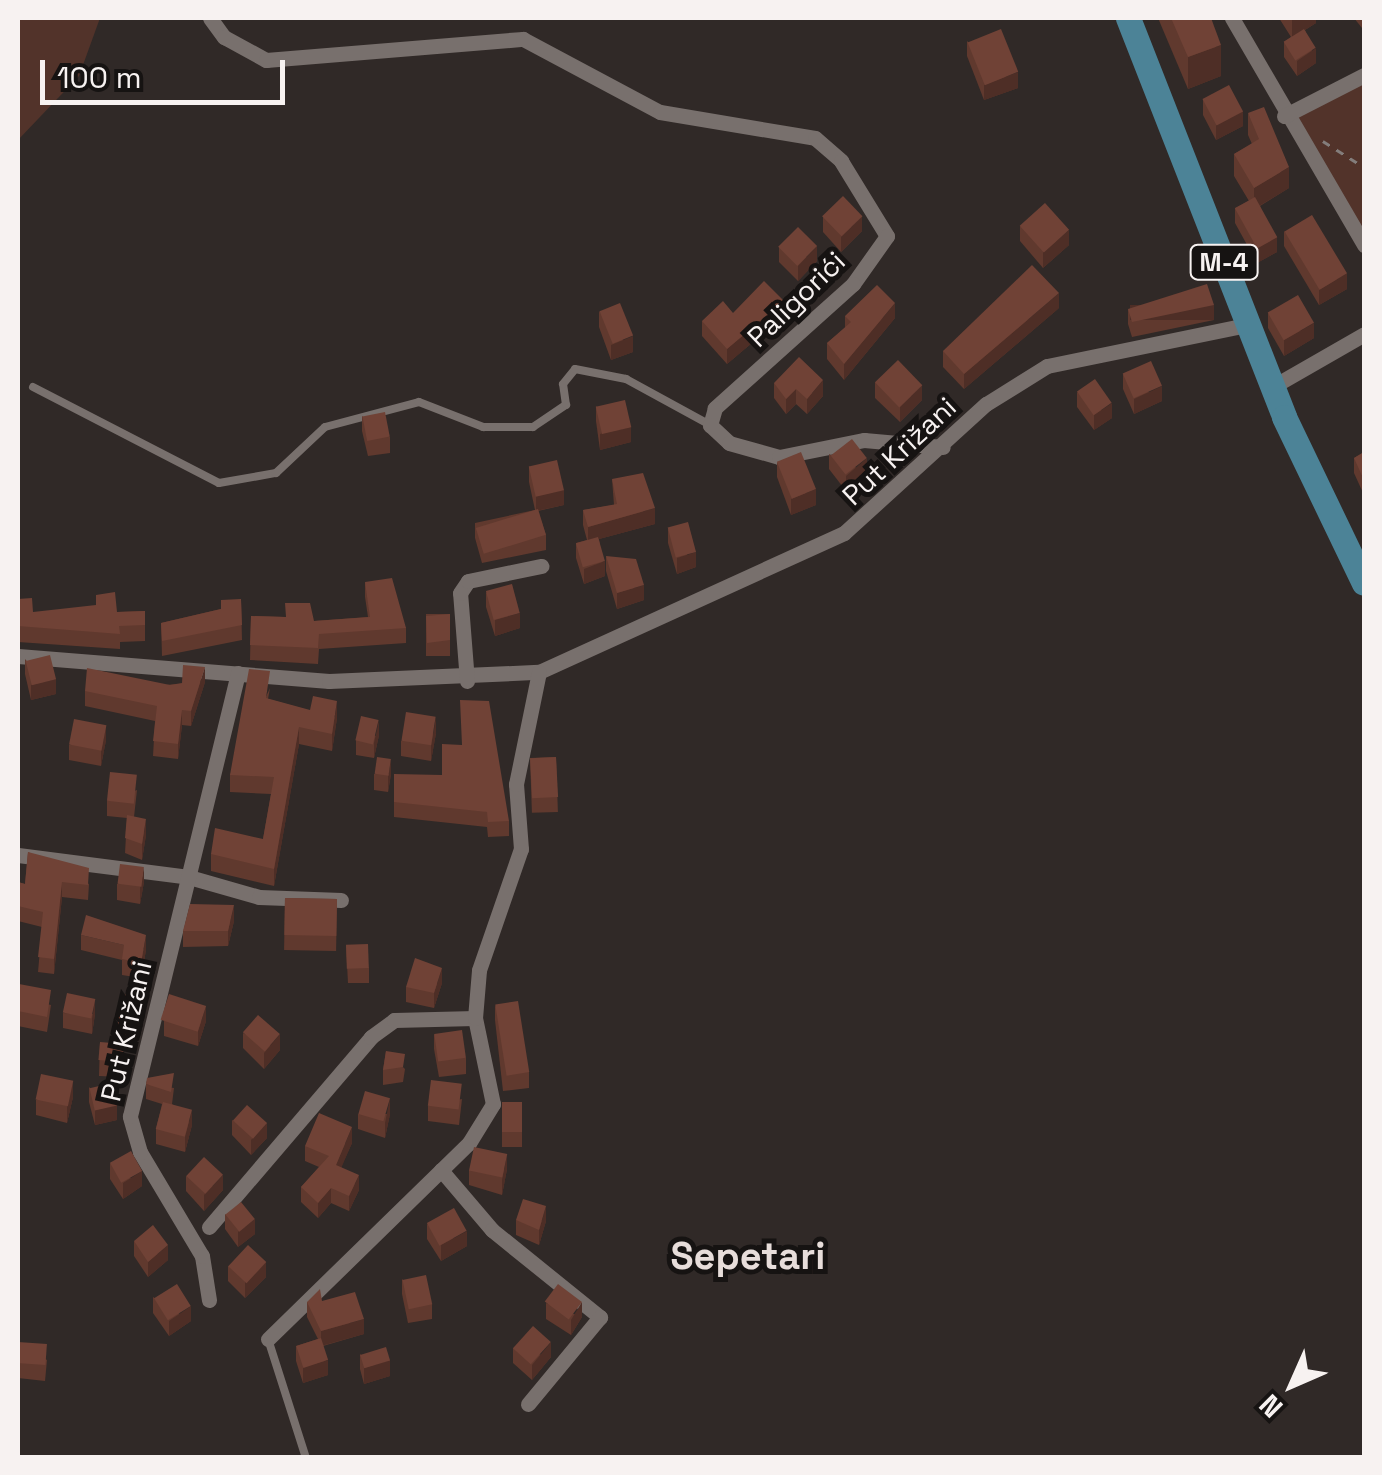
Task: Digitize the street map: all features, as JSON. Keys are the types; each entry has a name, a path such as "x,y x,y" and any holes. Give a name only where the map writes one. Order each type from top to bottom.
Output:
{"main road":[{"name":"M-4","path":"1128,18 1272,387 1364,582"}],"street":[{"name":"Paligorići","path":"210,18 224,37 266,60 523,40 660,112 815,138 852,176 886,236 853,284 715,408 710,425"},
{"path":"1232,18 1284,116 1364,245"},
{"path":"1284,116 1364,74"},
{"name":"Put Križani","path":"18,656 238,673 467,682 539,672 844,533 986,404 1047,366 1246,324"},
{"path":"1272,387 1364,334"},
{"path":"710,425 730,443 779,456 864,440 943,447"},
{"path":"467,682 460,593 468,581 541,566"},
{"path":"268,1339 441,1170 493,1104 475,1018 479,970 521,849 516,784 539,672"},
{"name":"Put Križani","path":"210,1300 202,1256 130,1116 238,673"},
{"path":"18,855 189,876 259,897 340,900"},
{"path":"209,1227 370,1037 394,1020 475,1018"},
{"path":"441,1170 492,1230 600,1316 528,1404"}],"lane":[{"path":"33,387 219,483 276,473 326,427 419,402 483,428 533,427 566,405 563,384 575,369 626,378 710,425"},
{"path":"268,1339 306,1458"}],"path":[{"path":"1316,136 1364,167"}],"shaded area":[{"path":"18,18 100,18 79,76 18,140"},
{"path":"1364,75 1364,245 1284,116"}],"building":[{"path":"1171,18 1211,18 1221,45 1188,57"},
{"path":"1001,29 1018,72 985,85 968,42"},
{"path":"1304,29 1316,48 1295,60 1284,42"},
{"path":"1229,85 1243,111 1217,126 1203,99"},
{"path":"1264,107 1289,167 1254,188 1234,154 1259,139 1248,113"},
{"path":"843,196 862,216 842,236 822,216"},
{"path":"1255,197 1277,237 1257,248 1235,208"},
{"path":"1045,203 1069,230 1044,253 1020,226"},
{"path":"1312,215 1347,273 1320,290 1285,231"},
{"path":"798,227 817,246 797,266 778,247"},
{"path":"1032,265 1059,293 964,374 943,351"},
{"path":"764,281 784,301 727,349 702,321 723,301 733,313"},
{"path":"1207,284 1214,305 1132,322 1128,309"},
{"path":"877,285 895,303 844,364 827,343 851,322 845,316"},
{"path":"1298,295 1314,323 1284,340 1268,312"},
{"path":"620,303 633,335 613,344 600,311"},
{"path":"799,357 823,380 807,399 796,389 786,399 774,383"},
{"path":"898,360 922,385 899,407 875,382"},
{"path":"1151,361 1162,386 1134,398 1123,374"},
{"path":"1095,379 1112,403 1094,415 1077,392"},
{"path":"625,400 631,427 602,434 596,407"},
{"path":"385,412 390,437 367,441 362,416"},
{"path":"852,439 867,458 845,475 831,456"},
{"path":"801,452 816,489 792,499 777,462"},
{"path":"1364,452 1364,480 1354,458"},
{"path":"557,460 564,490 536,497 529,467"},
{"path":"643,473 655,508 588,527 583,510 617,504 612,479"},
{"path":"538,509 546,535 484,554 476,528"},
{"path":"688,522 696,552 676,557 668,527"},
{"path":"598,537 605,561 583,567 576,543"},
{"path":"606,556 636,559 644,585 617,593"},
{"path":"392,578 406,628 319,634 318,648 250,645 251,616 286,617 285,603 310,603 314,621 370,617 365,582"},
{"path":"512,584 520,613 494,620 486,591"},
{"path":"115,592 117,612 145,611 145,625 119,626 120,634 18,626 18,599 32,598 33,612 96,605 96,595"},
{"path":"241,599 242,625 162,641 161,623 221,609 221,600"},
{"path":"450,614 450,640 427,643 426,616"},
{"path":"50,655 56,679 32,685 26,661"},
{"path":"183,665 205,667 191,711 182,710 178,744 153,741 157,706 85,691 87,668 170,685 182,683"},
{"path":"249,669 270,671 266,698 310,710 313,696 337,701 332,734 299,727 274,869 211,854 215,828 263,839 274,777 230,775"},
{"path":"460,700 489,701 509,821 488,822 487,812 394,802 394,774 442,775 442,744 462,745"},
{"path":"406,712 436,717 431,745 401,741"},
{"path":"361,716 379,720 373,744 355,740"},
{"path":"74,719 106,725 101,751 69,745"},
{"path":"377,757 391,759 388,776 375,774"},
{"path":"556,757 558,797 532,798 530,758"},
{"path":"110,772 137,775 134,804 107,801"},
{"path":"127,815 146,819 142,844 125,838"},
{"path":"28,852 89,868 88,885 62,882 54,959 38,957 43,912 18,906 18,882 25,884"},
{"path":"120,864 144,867 141,887 118,884"},
{"path":"285,898 337,899 336,936 284,935"},
{"path":"190,904 234,905 228,931 183,931"},
{"path":"86,915 146,935 141,963 122,959 124,945 81,935"},
{"path":"368,944 369,968 347,969 346,945"},
{"path":"415,958 442,968 434,993 406,987"},
{"path":"19,984 51,990 47,1017 18,1011"},
{"path":"67,993 95,999 91,1019 63,1013"},
{"path":"122,994 141,997 137,1021 118,1018"},
{"path":"169,994 206,1006 198,1032 161,1020"},
{"path":"518,1001 529,1072 507,1076 495,1005"},
{"path":"258,1015 280,1034 265,1051 243,1032"},
{"path":"462,1030 466,1058 438,1062 434,1034"},
{"path":"100,1042 124,1044 122,1062 98,1060"},
{"path":"386,1051 405,1054 403,1067 383,1070"},
{"path":"174,1073 171,1092 146,1084 147,1078"},
{"path":"41,1074 73,1081 68,1106 36,1099"},
{"path":"431,1080 462,1084 459,1110 428,1106"},
{"path":"112,1083 117,1105 95,1111 90,1088"},
{"path":"365,1091 390,1098 383,1121 358,1114"},
{"path":"163,1102 192,1110 185,1137 156,1129"},
{"path":"502,1102 522,1102 522,1132 502,1132"},
{"path":"247,1105 267,1123 253,1139 233,1121"},
{"path":"319,1113 352,1127 336,1165 359,1175 349,1196 331,1188 318,1203 301,1187 329,1156 305,1146"},
{"path":"474,1147 507,1154 502,1178 469,1170"},
{"path":"131,1151 142,1171 121,1183 110,1163"},
{"path":"204,1157 223,1175 205,1194 186,1176"},
{"path":"523,1199 546,1206 539,1230 516,1220"},
{"path":"241,1202 255,1219 239,1232 225,1215"},
{"path":"454,1208 467,1231 439,1246 427,1223"},
{"path":"153,1225 168,1245 148,1262 134,1241"},
{"path":"248,1245 266,1262 247,1283 228,1266"},
{"path":"426,1275 432,1304 409,1309 403,1280"},
{"path":"177,1284 191,1306 168,1320 154,1298"},
{"path":"558,1284 582,1302 569,1320 545,1302"},
{"path":"320,1289 322,1301 355,1292 364,1319 321,1331 307,1302"},
{"path":"533,1326 551,1342 531,1364 513,1348"},
{"path":"321,1338 328,1360 303,1368 296,1346"},
{"path":"18,1342 47,1344 45,1365 18,1363"},
{"path":"386,1347 390,1360 364,1368 360,1355"}],"district":[{"name":"Sepetari","path":"748,1257"}]}
